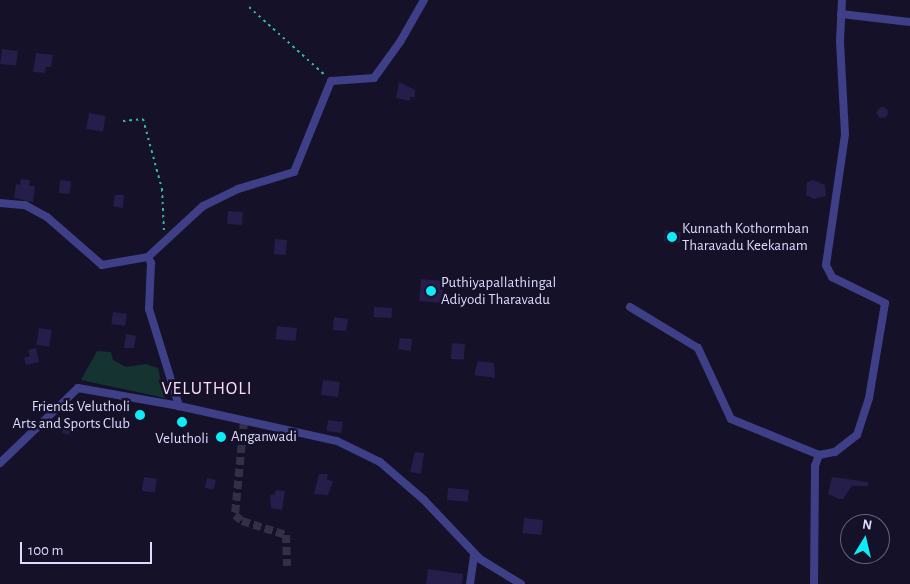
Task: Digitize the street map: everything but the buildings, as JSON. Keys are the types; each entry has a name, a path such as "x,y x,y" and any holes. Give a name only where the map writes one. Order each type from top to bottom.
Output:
{"street":[{"path":"0,203 25,204 47,217 102,265 148,257 203,206 238,189 294,172 331,81 374,78 400,42 424,0"},
{"path":"630,307 698,348 731,419 819,455 835,452 857,435 869,398 885,303 832,277 826,265 845,134 842,0"},
{"path":"841,14 910,22"},
{"path":"148,257 151,263 149,309 179,406"},
{"path":"0,463 78,388 179,406 337,441 380,462 424,500 474,554 520,584"},
{"path":"814,584 812,484 819,455"},
{"path":"470,584 474,554"}],"path":[{"path":"249,7 331,81"},
{"path":"123,121 143,119 162,189 165,241"}],"green space":[{"path":"97,351 111,352 113,360 126,367 146,364 158,368 165,398 81,380"}],"tunnel":[{"path":"244,421 235,515 242,521 286,535 287,566"}],"place":[{"name":"Kunnath Kothormban Tharavadu Keekanam","path":"672,237"},
{"name":"Puthiyapallathingal Adiyodi Tharavadu","path":"431,291"},
{"name":"Friends Velutholi Arts and Sports Club","path":"140,415"},
{"name":"Velutholi","path":"182,422"},
{"name":"Anganwadi","path":"221,437"}],"district":[{"name":"VELUTHOLI","path":"207,389"}]}
